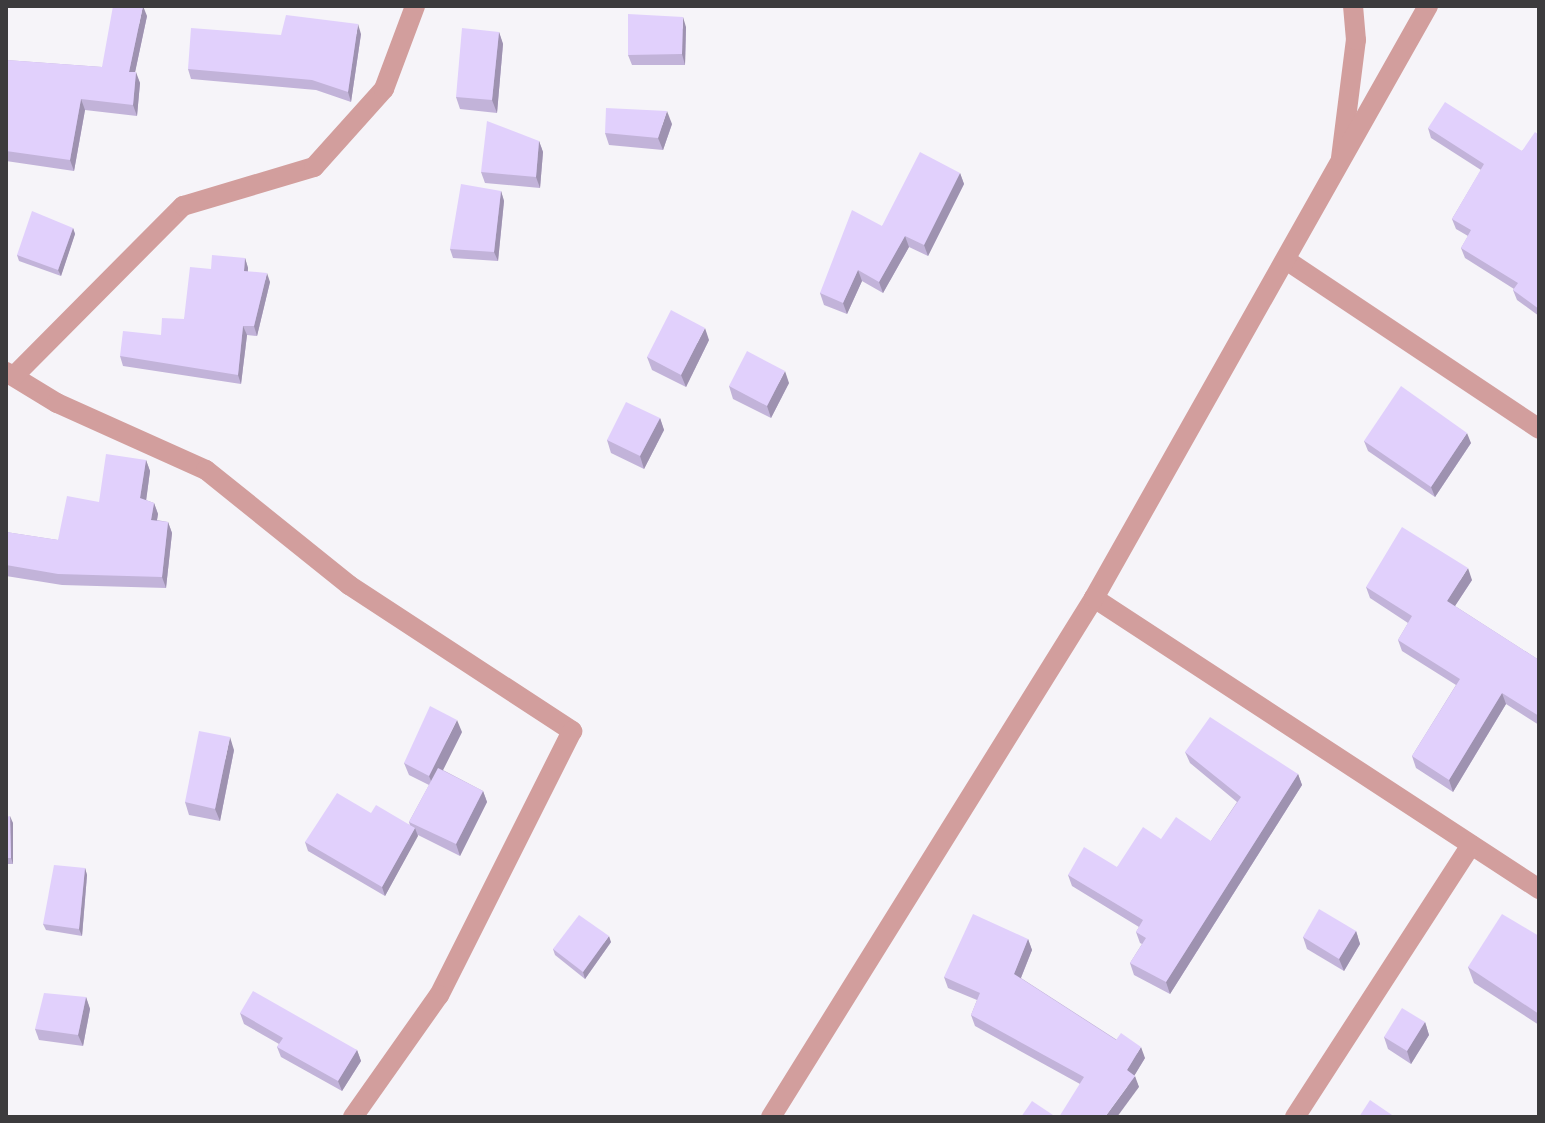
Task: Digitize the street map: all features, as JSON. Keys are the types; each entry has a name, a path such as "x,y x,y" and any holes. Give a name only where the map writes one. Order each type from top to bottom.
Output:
{"street":[{"path":"353,1117 439,995 572,731 349,585 206,470 10,374 183,206 314,167 384,89 415,6"},
{"path":"1341,162 1356,40 1353,6"},
{"path":"771,1117 1094,598 1428,6"},
{"path":"1286,260 1539,429"},
{"path":"1094,598 1539,889"},
{"path":"1295,1117 1471,845"}],"building":[{"path":"113,6 143,6 129,72 136,72 133,105 81,99 70,160 6,151 6,60 102,67"},
{"path":"628,14 683,17 682,54 628,55"},
{"path":"286,15 358,24 348,92 312,80 188,69 191,28 281,35"},
{"path":"462,28 499,32 492,100 456,97"},
{"path":"1445,102 1522,151 1535,132 1539,135 1539,309 1513,290 1518,283 1461,248 1471,230 1452,219 1484,164 1428,128"},
{"path":"606,108 667,111 658,138 605,133"},
{"path":"487,121 539,141 536,177 481,172"},
{"path":"920,152 960,173 924,245 905,236 879,282 858,270 843,303 820,293 852,210 882,226"},
{"path":"461,184 501,191 494,252 450,249"},
{"path":"32,211 73,228 58,270 17,255"},
{"path":"212,255 245,258 244,271 267,273 254,326 243,326 238,375 120,356 123,331 161,335 162,318 184,319 190,267 211,269"},
{"path":"671,310 705,328 681,375 647,357"},
{"path":"747,351 785,371 767,406 729,386"},
{"path":"1401,386 1467,433 1431,487 1364,441"},
{"path":"626,402 660,418 640,456 607,440"},
{"path":"106,454 146,460 140,498 154,503 151,520 168,522 162,577 58,574 6,565 6,532 58,540 67,496 99,502"},
{"path":"1402,527 1468,568 1447,601 1539,660 1539,716 1502,693 1449,780 1412,756 1460,679 1398,640 1412,616 1366,587"},
{"path":"430,706 457,720 429,776 404,763"},
{"path":"1210,717 1298,774 1166,982 1130,963 1146,938 1136,932 1143,920 1068,875 1084,847 1117,867 1143,827 1161,839 1176,817 1211,841 1241,797 1185,752"},
{"path":"199,731 230,737 215,809 185,802"},
{"path":"438,768 483,791 456,844 409,822"},
{"path":"337,793 371,813 376,805 415,828 382,887 305,842"},
{"path":"10,816 11,858 6,858 6,817"},
{"path":"54,865 85,868 79,929 43,924"},
{"path":"1319,909 1356,931 1339,959 1303,937"},
{"path":"973,914 1028,939 1014,974 1116,1040 1121,1033 1141,1047 1127,1070 1135,1076 1105,1117 1059,1117 1084,1077 971,1015 980,993 944,977"},
{"path":"1502,914 1539,936 1539,1014 1468,967"},
{"path":"579,915 609,936 583,972 553,949"},
{"path":"253,991 357,1050 338,1081 277,1047 283,1038 240,1013"},
{"path":"44,993 86,997 78,1035 35,1029"},
{"path":"1402,1008 1425,1022 1407,1051 1384,1037"},
{"path":"1370,1100 1395,1117 1359,1117"},
{"path":"1032,1101 1056,1117 1021,1117"}]}
